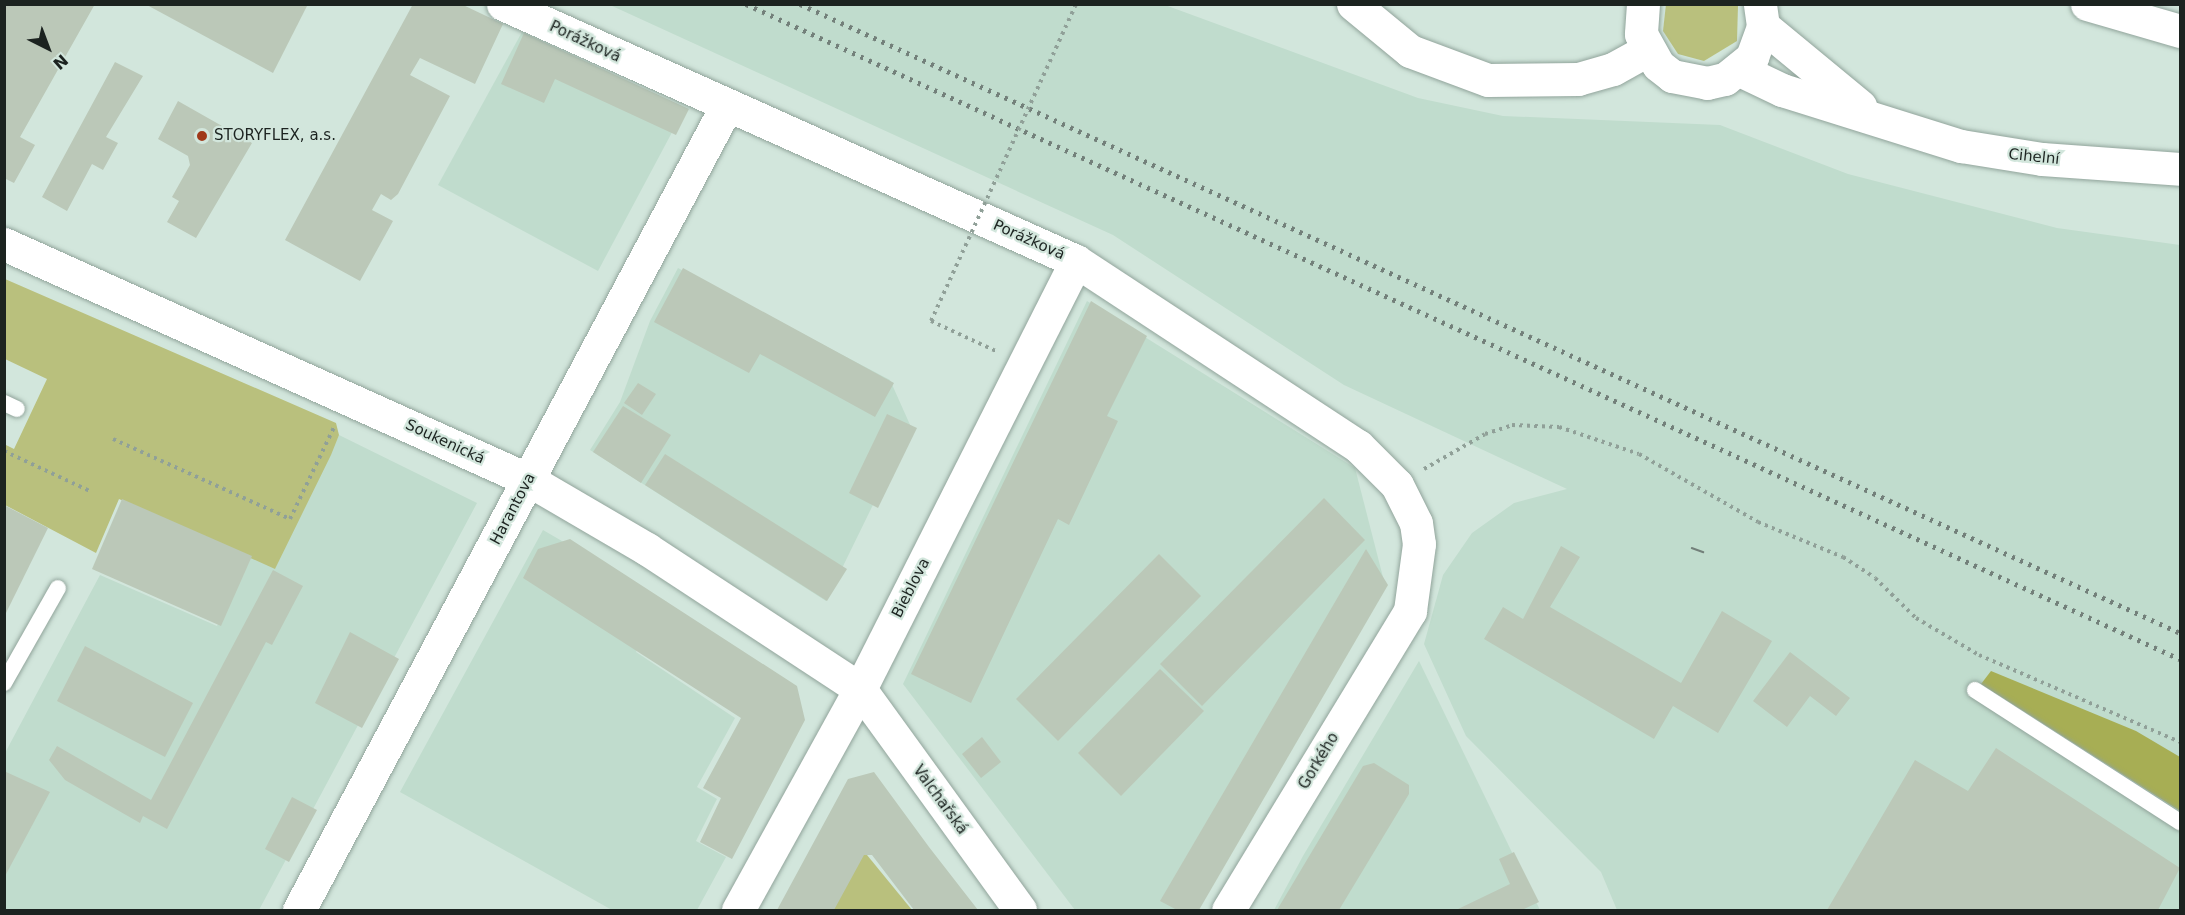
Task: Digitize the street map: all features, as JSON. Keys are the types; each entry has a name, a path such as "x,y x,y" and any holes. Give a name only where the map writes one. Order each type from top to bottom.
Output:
{"main road":[{"name":"Porážková","path":"503,4 726,107 1076,261 1358,446 1397,485 1416,523 1419,544 1410,611"},
{"path":"1353,4 1410,51 1488,80 1578,79 1613,69 1647,50"},
{"path":"1643,4 1641,34 1647,50 1658,65 1689,82 1725,79 1740,70"},
{"path":"2087,4 2181,31"},
{"name":"Cihelní","path":"1762,15 1752,57 1740,70 1891,127 2001,153 2181,169"},
{"name":"Cihelní","path":"1762,15 1836,90 1891,127"},
{"name":"Harantova","path":"299,910 726,107"},
{"name":"Soukenická","path":"4,244 529,480 647,549 860,689"},
{"name":"Bieblova","path":"738,910 860,689 1076,261"},
{"name":"Gorkého","path":"1228,910 1410,611"},
{"name":"Valchařská","path":"860,689 1020,910"}],"lane":[{"path":"4,683 58,588"},
{"path":"1975,690 2181,822"}],"path":[{"path":"1024,365 931,321 1076,4"},
{"path":"113,439 290,519 346,397"},
{"path":"1397,485 1485,434 1512,425 1538,424 1585,435 1640,454 1749,517 1843,557 1875,578 1916,618 1979,655 2181,742"},
{"path":"4,450 92,492"}],"shaded area":[{"path":"610,5 1165,5 1418,98 1503,116 1720,125 1848,174 2057,228 2180,245 2180,910 1617,910 1601,872 1466,736 1424,644 1443,575 1472,533 1514,503 1567,489 1344,385 1113,235"},
{"path":"522,32 685,108 598,271 438,185"},
{"path":"678,268 890,380 911,427 826,601 590,450 620,402 650,321"},
{"path":"1087,301 1355,468 1385,585 1197,910 1075,910 903,684"},
{"path":"339,435 477,503 259,910 5,910 5,753 100,575 217,626 248,556 275,568"},
{"path":"543,530 667,602 636,652 735,718 697,787 717,799 696,841 726,857 697,910 612,910 400,792"},
{"path":"1419,661 1540,910 1274,910 1303,856"}],"green space":[{"path":"1666,4 1738,5 1737,41 1704,61 1678,54 1663,31"},
{"path":"5,279 336,423 339,435 331,455 275,569 119,499 96,553 5,505 4,444 14,449 47,379 5,359"},
{"path":"1991,671 2136,731 2180,757 2180,811 1981,684"},
{"path":"860,855 867,855 912,910 829,910"}],"building":[{"path":"4,4 95,4 20,137 35,145 14,183 4,178"},
{"path":"145,4 308,4 273,73"},
{"path":"413,4 461,4 503,24 475,84 420,58 410,75 450,96 398,194 391,200 381,194 372,210 393,221 360,281 285,240"},
{"path":"524,33 689,109 676,135 555,79 544,103 501,84"},
{"path":"115,62 143,76 106,137 118,143 103,170 92,164 67,211 42,197"},
{"path":"178,101 252,143 196,238 167,222 179,201 172,197 190,165 188,156 158,139"},
{"path":"683,268 894,383 875,417 760,354 749,373 654,322"},
{"path":"1091,301 1147,336 1107,416 1118,421 1069,525 1058,519 971,703 911,674"},
{"path":"638,383 656,394 642,415 624,403"},
{"path":"623,406 671,435 641,483 593,452"},
{"path":"887,414 917,428 878,508 849,493"},
{"path":"665,454 847,569 827,601 645,485"},
{"path":"1324,498 1365,540 1202,706 1160,664"},
{"path":"122,499 252,556 221,626 92,569"},
{"path":"4,505 48,528 4,617"},
{"path":"570,539 797,686 805,720 732,859 700,842 721,798 703,788 741,718 523,578 538,549"},
{"path":"1561,546 1580,557 1550,607 1681,683 1722,611 1772,641 1718,733 1673,706 1654,739 1484,639 1503,607 1523,619"},
{"path":"1366,549 1388,585 1199,910 1177,910 1160,901"},
{"path":"1159,554 1201,596 1058,741 1016,699"},
{"path":"273,570 303,586 272,645 266,642 167,829 143,816 140,823 65,780 49,760 57,746 151,800"},
{"path":"350,632 399,659 362,728 315,703"},
{"path":"85,646 193,703 165,757 57,701"},
{"path":"1790,652 1850,698 1836,716 1810,696 1787,727 1753,701"},
{"path":"1160,669 1204,711 1121,796 1078,753"},
{"path":"982,737 1001,762 981,778 962,754"},
{"path":"1996,748 2180,868 2158,910 1827,910 1915,760 1968,791"},
{"path":"1374,763 1409,785 1409,794 1339,910 1277,910 1363,766"},
{"path":"4,771 50,792 4,878"},
{"path":"874,772 978,910 914,910 872,855 864,855 834,910 777,910 848,779"},
{"path":"292,797 317,810 289,862 265,849"},
{"path":"1514,852 1539,902 1522,910 1456,910 1510,884 1499,859"}],"tram line":[{"path":"1692,548 1703,552"}],"railway":[{"path":"746,4 2180,659"},
{"path":"800,4 2180,633"}],"place":[{"name":"STORYFLEX, a.s.","path":"202,136"}]}
